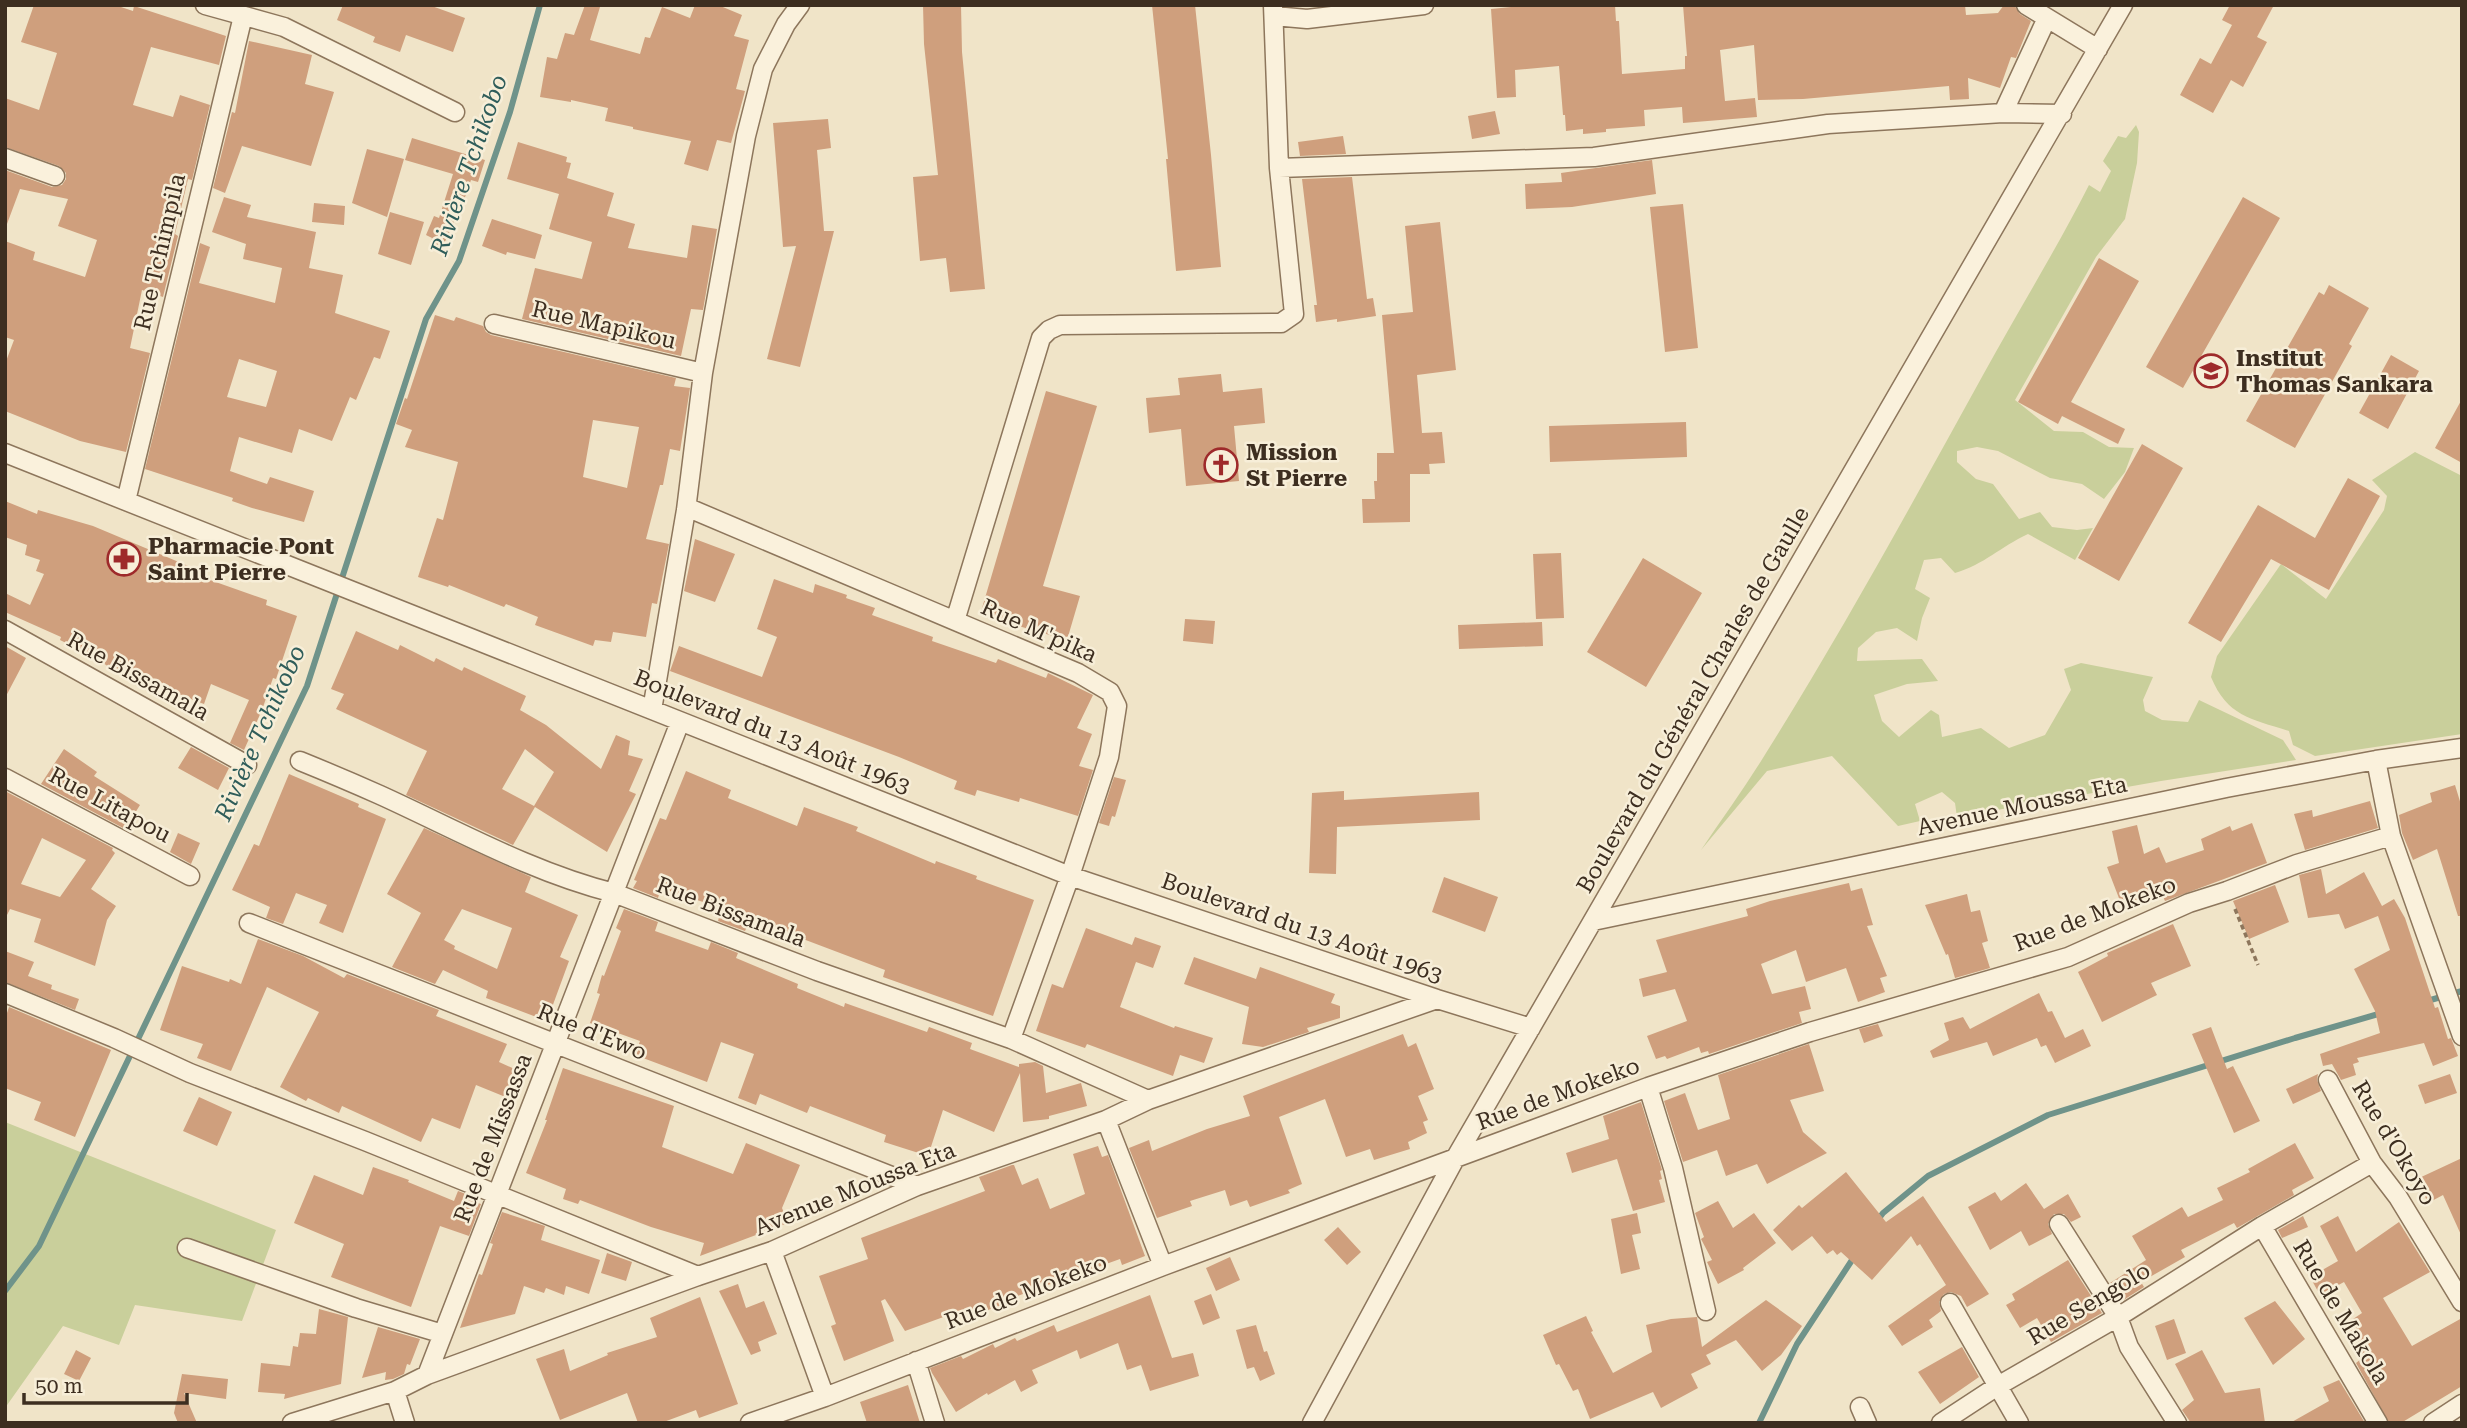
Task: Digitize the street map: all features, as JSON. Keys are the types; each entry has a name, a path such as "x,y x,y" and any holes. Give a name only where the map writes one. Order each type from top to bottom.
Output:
{"street":[{"path":"205,5 284,27 455,112"},
{"path":"652,710 686,510 703,373 746,135 763,69 786,24 800,5"},
{"path":"955,621 1041,338 1049,330 1060,325 1281,323 1293,314 1279,169 1274,10 1307,19 1424,5"},
{"path":"2026,5 2098,49"},
{"name":"Boulevard du Général Charles de Gaulle","path":"1312,1423 1457,1157 2123,5"},
{"name":"Rue Tchimpila","path":"126,501 243,16"},
{"path":"2003,113 2046,18"},
{"path":"1279,169 1594,157 1828,124 2003,113 2062,114"},
{"path":"5,158 55,176"},
{"name":"Rue Mapikou","path":"494,324 703,373"},
{"name":"Boulevard du 13 Août 1963","path":"5,453 1070,876 1531,1028"},
{"name":"Rue M'pika","path":"686,510 691,509 1079,673 1110,692 1117,706 1109,757 1070,876 1011,1039"},
{"name":"Rue Bissamala","path":"5,630 247,765"},
{"name":"Rue de Missassa","path":"427,1375 680,722"},
{"name":"Avenue Moussa Eta","path":"1593,921 2227,788 2376,760 2462,748"},
{"path":"2376,760 2391,836 2462,1036"},
{"name":"Rue Bissamala","path":"300,761 380,795 495,851 589,887 614,893 817,971 1011,1039 1148,1100"},
{"name":"Rue Litapou","path":"5,778 190,876"},
{"name":"Rue de Mokeko","path":"750,1423 825,1397 1163,1266 1648,1087 1810,1032 2068,957 2189,903 2297,864 2391,836"},
{"name":"Rue d'Ewo","path":"249,923 917,1186"},
{"path":"5,993 190,1073 698,1276"},
{"name":"Avenue Moussa Eta","path":"292,1423 395,1391 427,1375 772,1251 917,1186 1106,1120 1148,1100 1437,999"},
{"name":"Rue d'Okoyo","path":"2329,1080 2372,1163 2398,1197 2462,1302"},
{"path":"1648,1087 1673,1168 1706,1311"},
{"path":"1106,1120 1163,1266"},
{"name":"Rue Sengolo","path":"1941,1423 1997,1387 2118,1317 2262,1226 2372,1163"},
{"path":"2059,1224 2118,1317 2129,1347 2178,1423"},
{"name":"Rue de Makola","path":"2262,1226 2378,1423"},
{"path":"187,1248 356,1308 443,1334"},
{"path":"772,1251 825,1397"},
{"path":"1950,1303 2020,1423"},
{"path":"916,1361 936,1423"},
{"path":"395,1391 405,1423"},
{"path":"2433,1423 2462,1404"}],"path":[{"path":"2227,891 2258,965"}],"green space":[{"path":"2136,125 2139,132 2137,163 2125,219 2096,257 2015,400 2054,431 2083,432 2109,447 2134,448 2125,472 2104,499 2082,484 2050,478 1998,451 1977,447 1957,451 1957,462 1976,479 1993,484 2019,519 2040,512 2052,527 2077,530 2093,528 2075,560 2028,534 1975,565 1955,573 1941,558 1924,560 1915,589 1930,598 1917,641 1897,628 1876,632 1858,648 1857,661 1922,659 1938,681 1907,684 1874,695 1882,721 1899,737 1931,710 1939,715 1942,737 1981,728 2009,748 2045,735 2071,690 2064,669 2081,663 2153,677 2143,700 2145,711 2162,720 2188,722 2199,700 2283,740 2296,760 1957,817 1955,803 1942,792 1915,804 1920,821 1898,826 1832,756 1767,771 1701,850 1795,707 1850,613 2089,185 2100,192 2111,171 2103,161 2118,136 2126,138"},
{"path":"2415,452 2462,476 2462,734 2315,756 2293,745 2289,731 2252,719 2225,700 2211,677 2217,656 2281,564 2326,599 2384,510 2387,496 2372,480"},
{"path":"5,1122 276,1230 242,1321 135,1305 119,1345 63,1326 5,1408"}],"building":[{"path":"34,5 115,5 133,11 134,6 226,36 219,65 151,47 133,105 173,117 180,95 210,105 192,180 188,179 163,297 142,290 130,348 150,353 126,452 80,441 5,411 5,364 14,340 5,337 5,241 35,252 33,260 85,277 97,240 58,226 68,199 20,189 5,224 5,170 52,187 62,185 66,179 66,173 59,166 5,147 5,98 39,110 57,53 21,42"},
{"path":"343,5 429,5 465,18 453,52 406,35 400,52 373,42 375,37 337,20"},
{"path":"585,5 600,7 590,40 640,54 645,37 650,38 662,7 690,18 695,5 718,5 742,15 734,36 749,40 736,89 745,91 731,143 717,140 708,171 684,164 691,141 605,121 608,108 540,97 547,57 557,59 565,33 574,35"},
{"path":"923,5 961,5 962,52 985,289 950,292 946,258 920,261 913,177 938,175 924,44"},
{"path":"1152,5 1195,5 1221,267 1176,271"},
{"path":"1531,5 1615,5 1616,21 1619,21 1622,74 1685,69 1687,56 1683,5 1965,5 1966,15 1998,13 2004,5 2014,5 2020,14 2031,21 2016,58 2011,57 2000,88 1968,78 1969,99 1950,100 1949,86 1803,99 1758,100 1754,45 1720,50 1725,101 1755,98 1757,117 1683,123 1682,107 1644,110 1645,126 1583,134 1583,129 1566,131 1559,66 1515,70 1516,97 1497,98 1491,9"},
{"path":"2230,5 2274,5 2257,37 2267,42 2243,87 2231,80 2213,113 2180,95 2200,58 2211,64 2232,25 2222,20"},
{"path":"249,41 312,55 305,84 334,92 311,166 242,146 225,193 213,188 232,112 235,113"},
{"path":"1495,111 1500,134 1472,139 1468,116"},
{"path":"828,119 831,148 817,150 824,231 834,231 800,367 767,359 796,246 783,247 773,123"},
{"path":"1343,136 1346,154 1300,156 1298,142"},
{"path":"412,138 485,160 478,182 471,180 442,248 430,244 432,238 426,235 434,216 439,218 453,174 405,160"},
{"path":"518,142 567,157 566,162 571,163 567,178 614,193 607,216 635,224 628,248 687,258 692,225 717,229 703,310 691,309 681,356 522,319 535,268 582,279 592,242 549,229 559,194 507,179"},
{"path":"367,149 404,159 387,217 352,203"},
{"path":"1652,160 1656,194 1572,207 1526,209 1525,184 1562,182 1561,173"},
{"path":"1352,177 1367,299 1373,298 1376,316 1316,322 1314,305 1317,305 1302,179"},
{"path":"224,197 251,205 247,217 316,232 309,268 343,275 335,313 390,331 380,359 374,357 356,400 350,397 332,441 299,429 292,453 239,437 230,471 267,484 270,477 314,491 304,522 252,508 232,501 233,498 145,469 200,243 210,247 199,283 275,303 282,268 243,259 246,244 212,232","holes":["239,359 277,371 266,407 227,397"]},
{"path":"2243,197 2280,218 2183,388 2146,367"},
{"path":"314,203 345,206 344,225 312,222"},
{"path":"1683,204 1698,348 1665,352 1650,207"},
{"path":"390,212 424,222 411,265 378,254"},
{"path":"492,219 542,235 535,259 507,252 506,255 482,246"},
{"path":"1440,222 1456,370 1417,375 1422,433 1442,432 1445,463 1429,464 1430,474 1410,474 1410,522 1363,523 1362,499 1375,499 1377,453 1394,453 1382,315 1413,312 1405,226"},
{"path":"2099,258 2139,281 2071,402 2125,429 2118,444 2062,416 2058,424 2018,402"},
{"path":"2329,285 2369,308 2349,344 2352,346 2295,448 2246,421 2319,292 2324,295"},
{"path":"435,315 454,321 456,317 483,326 491,335 676,378 674,386 690,388 680,451 670,449 663,485 660,485 646,539 669,544 657,604 652,603 646,637 613,632 611,642 595,640 593,646 535,625 538,617 506,604 504,607 449,585 448,587 418,577 437,518 443,520 458,462 405,447 412,430 396,424 405,398 407,399","holes":["593,420 639,427 627,488 583,477"]},
{"path":"2391,355 2419,371 2388,429 2359,413"},
{"path":"1221,374 1223,392 1262,388 1265,423 1234,426 1239,481 1186,486 1181,429 1149,433 1146,398 1180,395 1178,378"},
{"path":"1046,391 1097,406 1043,586 1080,596 1067,640 980,615"},
{"path":"2462,399 2462,463 2435,448"},
{"path":"1686,422 1687,457 1550,462 1549,426"},
{"path":"2142,444 2183,468 2119,581 2078,558"},
{"path":"2348,478 2380,496 2329,590 2271,559 2221,642 2188,623 2258,505 2315,538"},
{"path":"5,501 37,514 38,510 93,526 193,568 211,577 210,580 267,600 266,605 297,616 276,679 273,678 244,750 230,743 249,700 211,684 204,704 152,684 149,690 60,640 61,637 5,612 5,593 30,605 44,574 36,571 40,560 25,555 27,545 5,537"},
{"path":"695,539 735,554 715,602 684,591"},
{"path":"1561,553 1564,618 1536,619 1533,554"},
{"path":"1643,558 1702,593 1646,687 1587,652"},
{"path":"774,579 813,593 815,584 847,595 846,598 875,608 872,615 933,637 932,641 996,663 998,659 1046,678 1048,673 1093,695 1077,728 1092,734 1079,766 1093,770 1078,816 1020,798 1019,802 977,790 975,796 954,789 957,781 670,671 679,646 762,677 777,637 757,629"},
{"path":"1185,619 1215,621 1213,644 1183,641"},
{"path":"1542,622 1543,646 1459,649 1458,625"},
{"path":"356,631 398,650 400,645 434,662 436,658 462,671 464,667 526,696 520,710 546,725 601,769 616,735 630,741 628,755 643,759 629,791 636,794 607,852 535,807 513,845 406,795 427,751 336,709 344,694 331,689","holes":["525,749 554,772 534,806 502,789"]},
{"path":"5,646 26,658 5,698"},
{"path":"191,747 229,768 218,790 178,768"},
{"path":"64,749 97,772 94,776 140,805 125,829 41,784"},
{"path":"686,771 731,790 728,798 797,826 804,807 858,827 856,831 935,864 936,861 1034,900 993,1016 883,977 885,970 750,919 745,931 718,921 721,910 703,902 661,888 658,898 633,888 660,818 666,820"},
{"path":"289,774 359,804 358,807 386,819 343,933 319,923 327,905 296,893 283,924 266,918 270,907 232,890 254,844 259,846"},
{"path":"1114,777 1126,780 1115,817 1112,816 1109,826 1099,823"},
{"path":"2455,785 2462,808 2462,916 2458,916 2437,849 2413,860 2402,833 2399,815 2432,802 2430,793"},
{"path":"5,791 113,848 115,853 91,889 116,906 107,920 95,966 34,942 41,919 10,909 5,919","holes":["42,838 86,860 60,897 21,884"]},
{"path":"1344,791 1344,800 1479,792 1480,820 1337,827 1336,874 1309,873 1312,793"},
{"path":"2370,801 2378,828 2305,850 2294,814 2312,810 2313,817"},
{"path":"2252,823 2267,863 2165,901 2160,890 2122,906 2107,867 2119,863 2112,831 2137,825 2144,854 2159,847 2166,863 2204,850 2201,839 2230,826 2232,831"},
{"path":"424,828 531,877 525,892 578,915 560,957 569,961 547,1021 486,998 488,991 443,970 435,984 392,967 421,913 387,894","holes":["462,909 512,928 497,969 454,949 455,946 444,940"]},
{"path":"178,833 200,843 191,864 170,852"},
{"path":"2321,869 2326,894 2364,872 2382,906 2394,899 2405,918 2435,1008 2438,1007 2448,1039 2451,1038 2458,1056 2433,1066 2424,1043 2357,1058 2359,1062 2353,1064 2356,1075 2341,1080 2332,1064 2323,1066 2320,1054 2380,1033 2375,1011 2354,969 2390,950 2378,916 2345,929 2339,914 2308,918 2299,875"},
{"path":"1444,877 1498,897 1485,932 1432,912"},
{"path":"1849,883 1851,891 1862,888 1873,925 1867,926 1887,976 1880,978 1885,992 1858,1002 1846,968 1806,982 1796,950 1761,964 1772,994 1805,986 1811,1009 1799,1012 1802,1023 1709,1054 1708,1051 1701,1053 1699,1047 1667,1059 1665,1056 1656,1059 1647,1036 1687,1021 1675,989 1643,997 1639,979 1667,972 1656,940 1748,916 1746,909 1770,901"},
{"path":"2275,885 2289,922 2249,939 2233,901"},
{"path":"1967,894 1971,912 1980,910 1988,941 1982,943 1990,968 1955,978 1948,954 1946,955 1925,905"},
{"path":"624,909 658,922 655,931 708,950 711,942 738,953 736,958 798,984 797,988 844,1007 845,1003 927,1032 929,1027 972,1043 970,1049 1019,1067 1019,1064 1035,1062 1043,1066 1046,1093 1081,1083 1087,1106 1049,1116 1049,1119 1023,1122 1020,1073 994,1132 943,1110 928,1156 884,1142 886,1135 810,1106 807,1113 760,1094 756,1105 738,1098 754,1054 721,1042 707,1082 635,1055 640,1041 590,1023 600,994 597,993 602,975 604,976 621,931 616,928"},
{"path":"2173,924 2191,966 2151,983 2157,995 2102,1022 2078,972 2108,956 2107,953"},
{"path":"1086,928 1132,945 1135,937 1161,946 1153,968 1136,962 1120,1007 1174,1028 1175,1026 1213,1038 1204,1063 1180,1055 1173,1076 1087,1044 1085,1048 1036,1031 1052,984 1063,988"},
{"path":"258,939 303,956 344,978 347,974 439,1010 436,1016 507,1044 499,1062 519,1071 508,1098 476,1085 460,1129 432,1118 421,1142 342,1106 339,1113 308,1098 306,1101 280,1087 319,1012 267,987 231,1071 197,1058 203,1044 160,1030 182,966 241,984"},
{"path":"5,951 34,962 28,976 52,985 51,989 79,999 75,1010 5,982"},
{"path":"1194,957 1256,979 1260,967 1335,994 1331,1003 1340,1006 1340,1018 1307,1028 1309,1032 1263,1047 1242,1044 1249,1007 1184,984"},
{"path":"2039,993 2048,1012 2052,1011 2065,1038 2083,1029 2091,1046 2055,1063 2046,1045 2041,1047 2037,1038 1993,1056 1987,1042 1933,1058 1930,1051 1949,1040 1944,1023 1963,1017 1970,1029"},
{"path":"9,1007 111,1050 75,1137 34,1120 41,1102 5,1088 5,1019"},
{"path":"1878,1024 1883,1036 1864,1043 1859,1029"},
{"path":"2211,1027 2227,1069 2233,1066 2260,1121 2234,1133 2192,1034"},
{"path":"1403,1034 1408,1047 1416,1043 1434,1089 1418,1096 1428,1120 1423,1122 1427,1133 1408,1142 1410,1149 1374,1160 1370,1149 1346,1157 1325,1099 1279,1117 1302,1184 1288,1190 1290,1193 1250,1207 1247,1200 1230,1206 1225,1190 1190,1201 1192,1206 1157,1218 1129,1148 1149,1140 1152,1151 1207,1129 1250,1116 1243,1096"},
{"path":"1809,1044 1824,1091 1790,1100 1803,1132 1827,1153 1767,1184 1757,1164 1726,1176 1717,1150 1683,1162 1664,1101 1685,1093 1698,1130 1730,1119 1718,1075"},
{"path":"563,1068 674,1106 662,1147 733,1174 746,1143 800,1165 782,1208 788,1223 700,1256 704,1243 651,1227 580,1200 578,1204 563,1199 566,1189 526,1173 547,1120"},
{"path":"2318,1074 2321,1091 2293,1104 2286,1089"},
{"path":"2450,1074 2457,1093 2425,1104 2418,1085"},
{"path":"199,1097 232,1112 217,1146 183,1131"},
{"path":"1641,1102 1662,1170 1662,1179 1659,1180 1665,1202 1633,1211 1617,1159 1572,1173 1566,1153 1609,1139 1603,1116"},
{"path":"2295,1143 2314,1178 2292,1190 2294,1195 2237,1228 2234,1223 2181,1250 2185,1257 2141,1282 2144,1287 2122,1301 2110,1283 2146,1260 2132,1236 2182,1207 2188,1217 2223,1200 2217,1188 2250,1172 2248,1169"},
{"path":"1098,1146 1102,1157 1108,1155 1145,1256 1122,1265 1120,1259 1009,1299 1010,1302 988,1310 986,1304 905,1331 885,1299 881,1301 894,1341 844,1361 831,1326 836,1324 819,1276 868,1259 861,1238 985,1191 979,1177 1012,1165 1022,1185 1038,1178 1050,1209 1085,1194 1073,1154"},
{"path":"2462,1158 2462,1237 2443,1195 2428,1203 2417,1179"},
{"path":"373,1167 454,1201 458,1191 476,1198 475,1202 481,1204 469,1236 440,1226 411,1307 331,1277 344,1244 294,1223 314,1175 363,1195"},
{"path":"1846,1172 1886,1222 1923,1196 1989,1294 1967,1307 1961,1296 1951,1292 1944,1294 1939,1302 1941,1311 1929,1320 1933,1327 1902,1346 1888,1326 1946,1285 1920,1244 1917,1246 1911,1236 1872,1280 1841,1252 1837,1255 1833,1250 1827,1254 1812,1236 1792,1251 1773,1230 1799,1205 1802,1208"},
{"path":"2026,1183 2044,1209 2068,1194 2081,1217 2071,1222 2064,1214 2054,1214 2048,1224 2052,1234 2029,1246 2021,1231 1990,1250 1968,1207 1995,1192 2001,1201"},
{"path":"1718,1201 1733,1228 1754,1213 1776,1243 1743,1268 1744,1270 1718,1284 1707,1262 1712,1260 1701,1239 1704,1237 1695,1213"},
{"path":"502,1212 545,1226 541,1240 600,1260 589,1294 566,1286 564,1295 546,1288 544,1293 524,1286 515,1314 460,1328 479,1274 482,1275"},
{"path":"1637,1213 1641,1233 1632,1235 1640,1269 1621,1274 1611,1219"},
{"path":"2303,1216 2308,1227 2282,1238 2278,1230"},
{"path":"2338,1216 2356,1252 2399,1222 2430,1272 2383,1298 2412,1346 2462,1318 2462,1386 2401,1423 2389,1423 2356,1363 2361,1359 2341,1327 2362,1313 2344,1282 2320,1295 2310,1277 2338,1261 2320,1226"},
{"path":"1338,1227 1361,1252 1347,1265 1324,1240"},
{"path":"607,1253 632,1262 626,1281 601,1273"},
{"path":"1230,1257 1240,1280 1216,1291 1206,1268"},
{"path":"2068,1260 2102,1313 2051,1342 2037,1318 2020,1328 2006,1305 2015,1300 2012,1294"},
{"path":"738,1284 746,1308 764,1301 777,1334 758,1342 761,1351 751,1355 719,1291"},
{"path":"1211,1294 1220,1318 1203,1325 1194,1301"},
{"path":"1150,1295 1172,1358 1193,1353 1199,1376 1150,1391 1141,1365 1127,1370 1118,1343 1080,1359 1077,1350 1032,1370 1038,1383 1021,1392 1015,1380 956,1412 930,1368 961,1356 963,1359 993,1344 995,1348 1015,1338 1017,1341 1054,1325 1057,1332"},
{"path":"700,1297 738,1404 699,1418 696,1410 661,1423 638,1423 627,1393 560,1420 536,1359 564,1349 570,1371 608,1355 607,1353 657,1337 650,1318"},
{"path":"1766,1300 1802,1326 1781,1355 1762,1371 1736,1340 1706,1355 1711,1364 1691,1374 1698,1388 1661,1408 1653,1392 1590,1419 1578,1389 1573,1391 1559,1364 1556,1365 1543,1335 1586,1316 1593,1331 1591,1332 1613,1373 1652,1352 1646,1325 1697,1317 1702,1347"},
{"path":"2275,1301 2305,1339 2273,1365 2244,1318"},
{"path":"319,1309 348,1317 341,1384 284,1399 285,1394 258,1392 261,1363 290,1366 293,1346 298,1347 300,1333 316,1334"},
{"path":"2174,1319 2186,1353 2167,1360 2155,1326"},
{"path":"1256,1325 1264,1352 1267,1351 1275,1374 1260,1381 1254,1367 1247,1369 1236,1330"},
{"path":"378,1327 420,1339 404,1374 393,1379 385,1380 386,1372 362,1378"},
{"path":"1962,1347 1979,1377 1940,1404 1918,1372"},
{"path":"76,1350 91,1358 79,1381 64,1374"},
{"path":"2202,1350 2225,1393 2260,1388 2265,1423 2191,1423 2182,1410 2194,1400 2175,1364"},
{"path":"182,1374 228,1379 226,1399 184,1393 197,1423 178,1423 174,1413"},
{"path":"2339,1380 2365,1423 2290,1423 2329,1401 2323,1387"},
{"path":"908,1385 920,1423 867,1423 860,1402"}],"waterway":[{"name":"Rivière Tchikobo","path":"5,1291 39,1246 307,686 426,319 459,261 510,112 540,5"},
{"path":"2427,1001 2462,991"},
{"path":"1877,1221 1928,1176 2048,1115 2382,1013"},
{"path":"1759,1423 1797,1344 1854,1257"}],"place":[{"name":"Institut Thomas Sankara","path":"2211,371"},
{"name":"Mission St Pierre","path":"1221,465"},
{"name":"Pharmacie Pont Saint Pierre","path":"124,559"}]}
